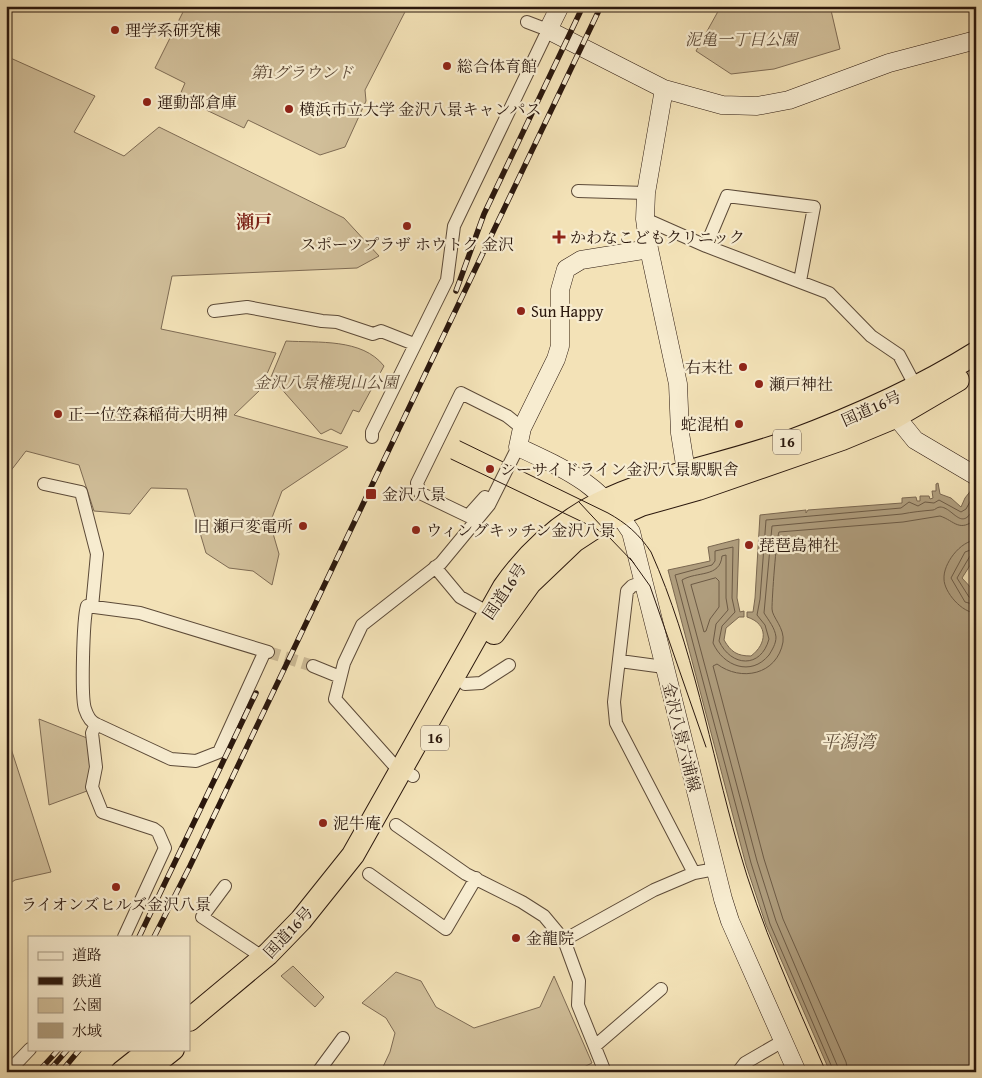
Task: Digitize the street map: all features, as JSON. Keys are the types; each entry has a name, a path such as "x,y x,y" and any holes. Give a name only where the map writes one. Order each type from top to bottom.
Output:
{"highway":[{"name":"国道16号","path":"190,1036 264,976 294,947 328,910 372,849 407,773 489,613 504,587 529,554 549,536 613,506 658,478 733,460 890,410 916,387 976,353"},
{"name":"国道16号","path":"190,1019 264,958 301,920 332,883 353,855 465,684 510,607 530,582 613,506 794,457 976,369"},
{"path":"122,1072 150,1050"},
{"path":"144,1072 172,1050"}],"street":[{"path":"372,437 372,432 414,344 447,280 454,226 560,6"},
{"path":"527,22 548,30 664,89 722,105 757,106 789,100 889,63 976,40"},
{"path":"664,89 646,193 645,219 648,249 678,384 680,433 686,471"},
{"path":"578,191 646,193"},
{"path":"706,246 727,196 814,207 800,281"},
{"path":"645,219 706,246 829,293 871,336 899,355 916,387"},
{"path":"407,773 393,764 335,699 340,678 362,625 441,563 489,505 518,447 522,428 556,359 560,346 560,290 566,269 581,260 648,249"},
{"path":"214,311 247,307 322,322 337,322 373,334 381,331 414,344"},
{"path":"491,486 483,501 468,516 420,493 416,483 461,393 507,416 522,428"},
{"path":"890,410 915,440 976,476"},
{"name":"金沢八景六浦線","path":"518,447 568,472 613,506 631,532 715,869 730,921 797,1072"},
{"path":"44,484 81,492 98,554 92,607"},
{"path":"435,567 460,597 489,613"},
{"path":"643,582 632,586 627,591 614,702 616,723 694,873"},
{"path":"87,606 92,607 140,613 266,651 219,752 196,761 170,759 92,723 85,710 83,699 84,614 87,606"},
{"path":"620,661 664,667"},
{"path":"465,684 482,683 509,664"},
{"path":"313,666 340,678"},
{"path":"96,724 92,733 96,767 92,787 102,812 154,829 158,832 165,848 124,936"},
{"path":"396,825 435,854 544,916 564,940 579,981 578,1005 603,1071"},
{"path":"564,940 654,890 694,873 715,869"},
{"path":"369,874 446,929 476,878"},
{"path":"225,886 202,917 264,958"},
{"path":"595,1046 661,989"},
{"path":"318,1072 344,1038"},
{"path":"738,1072 745,1063 783,1041"},
{"path":"8,1072 29,1050"}],"green space":[{"name":"第1グラウンド","path":"186,6 408,6 365,90 366,101 345,147 320,155 248,120 244,128 179,97 185,83 155,68"},
{"name":"泥亀一丁目公園","path":"721,6 830,6 840,49 774,69 731,74 696,51"},
{"path":"6,56 95,96 74,132 124,156 159,127 344,218 379,256 357,268 172,276 161,329 276,353 260,390 234,415 348,447 282,491 270,523 279,554 272,585 253,571 229,568 206,553 187,489 151,488 130,514 94,511 79,465 26,451 6,477"},
{"name":"金沢八景権現山公園","path":"286,341 325,342 352,346 375,357 384,366 359,412 353,410 341,434 331,429 321,434 271,377"},
{"path":"39,719 87,738 92,767 87,791 49,805"},
{"path":"6,733 51,872 15,880 6,886"},
{"path":"293,966 324,997 315,1007 281,976"},
{"path":"396,972 421,981 436,1007 474,1028 540,1007 554,976 592,1063 574,1072 383,1072 382,1069 390,1052 395,1033 386,1018 362,1003"}],"water":[{"name":"平潟湾","path":"938,483 940,494 951,498 961,507 965,498 976,484 976,556 962,578 973,590 973,595 976,594 976,1072 830,1072 766,925 746,865 668,570 710,561 708,547 739,539 737,598 740,612 744,611 744,617 739,617 726,628 724,640 729,648 735,652 751,656 763,640 762,629 759,624 747,617 747,612 753,612 755,598 760,515 806,510 806,513 808,510 902,503 902,498 916,497 917,501 920,501 920,496 933,498 932,491 936,491 936,484"}],"tunnel":[{"path":"268,652 313,666"}],"tram line":[{"path":"460,441 608,513 632,530 651,552 666,588 690,660 747,875 778,961 826,1072"},
{"path":"451,459 595,528 608,536 634,563"},
{"path":"579,502 606,531"},
{"path":"630,558 650,586 706,747"}],"railway":[{"path":"456,291 484,214 583,6"},
{"path":"155,936 190,866 601,6"},
{"path":"139,936 256,693"},
{"path":"38,1072 58,1050"},
{"path":"48,1072 67,1050"},
{"path":"61,1072 79,1050"}],"place":[{"name":"理学系研究棟","path":"115,30"},
{"name":"総合体育館","path":"447,66"},
{"name":"運動部倉庫","path":"147,102"},
{"name":"横浜市立大学 金沢八景キャンパス","path":"289,109"},
{"name":"スポーツプラザ ホウトク 金沢","path":"407,226"},
{"name":"かわなこどもクリニック","path":"559,237"},
{"name":"Sun Happy","path":"521,311"},
{"name":"右末社","path":"743,367"},
{"name":"瀬戸神社","path":"759,384"},
{"name":"正一位笠森稲荷大明神","path":"58,414"},
{"name":"蛇混柏","path":"739,424"},
{"name":"シーサイドライン金沢八景駅駅舎","path":"490,469"},
{"name":"金沢八景","path":"371,494"},
{"name":"旧 瀬戸変電所","path":"303,526"},
{"name":"ウィングキッチン金沢八景","path":"416,530"},
{"name":"琵琶島神社","path":"749,545"},
{"name":"泥牛庵","path":"323,823"},
{"name":"ライオンズヒルズ金沢八景","path":"116,887"},
{"name":"金龍院","path":"516,938"}],"district":[{"name":"瀬戸","path":"254,222"}]}
